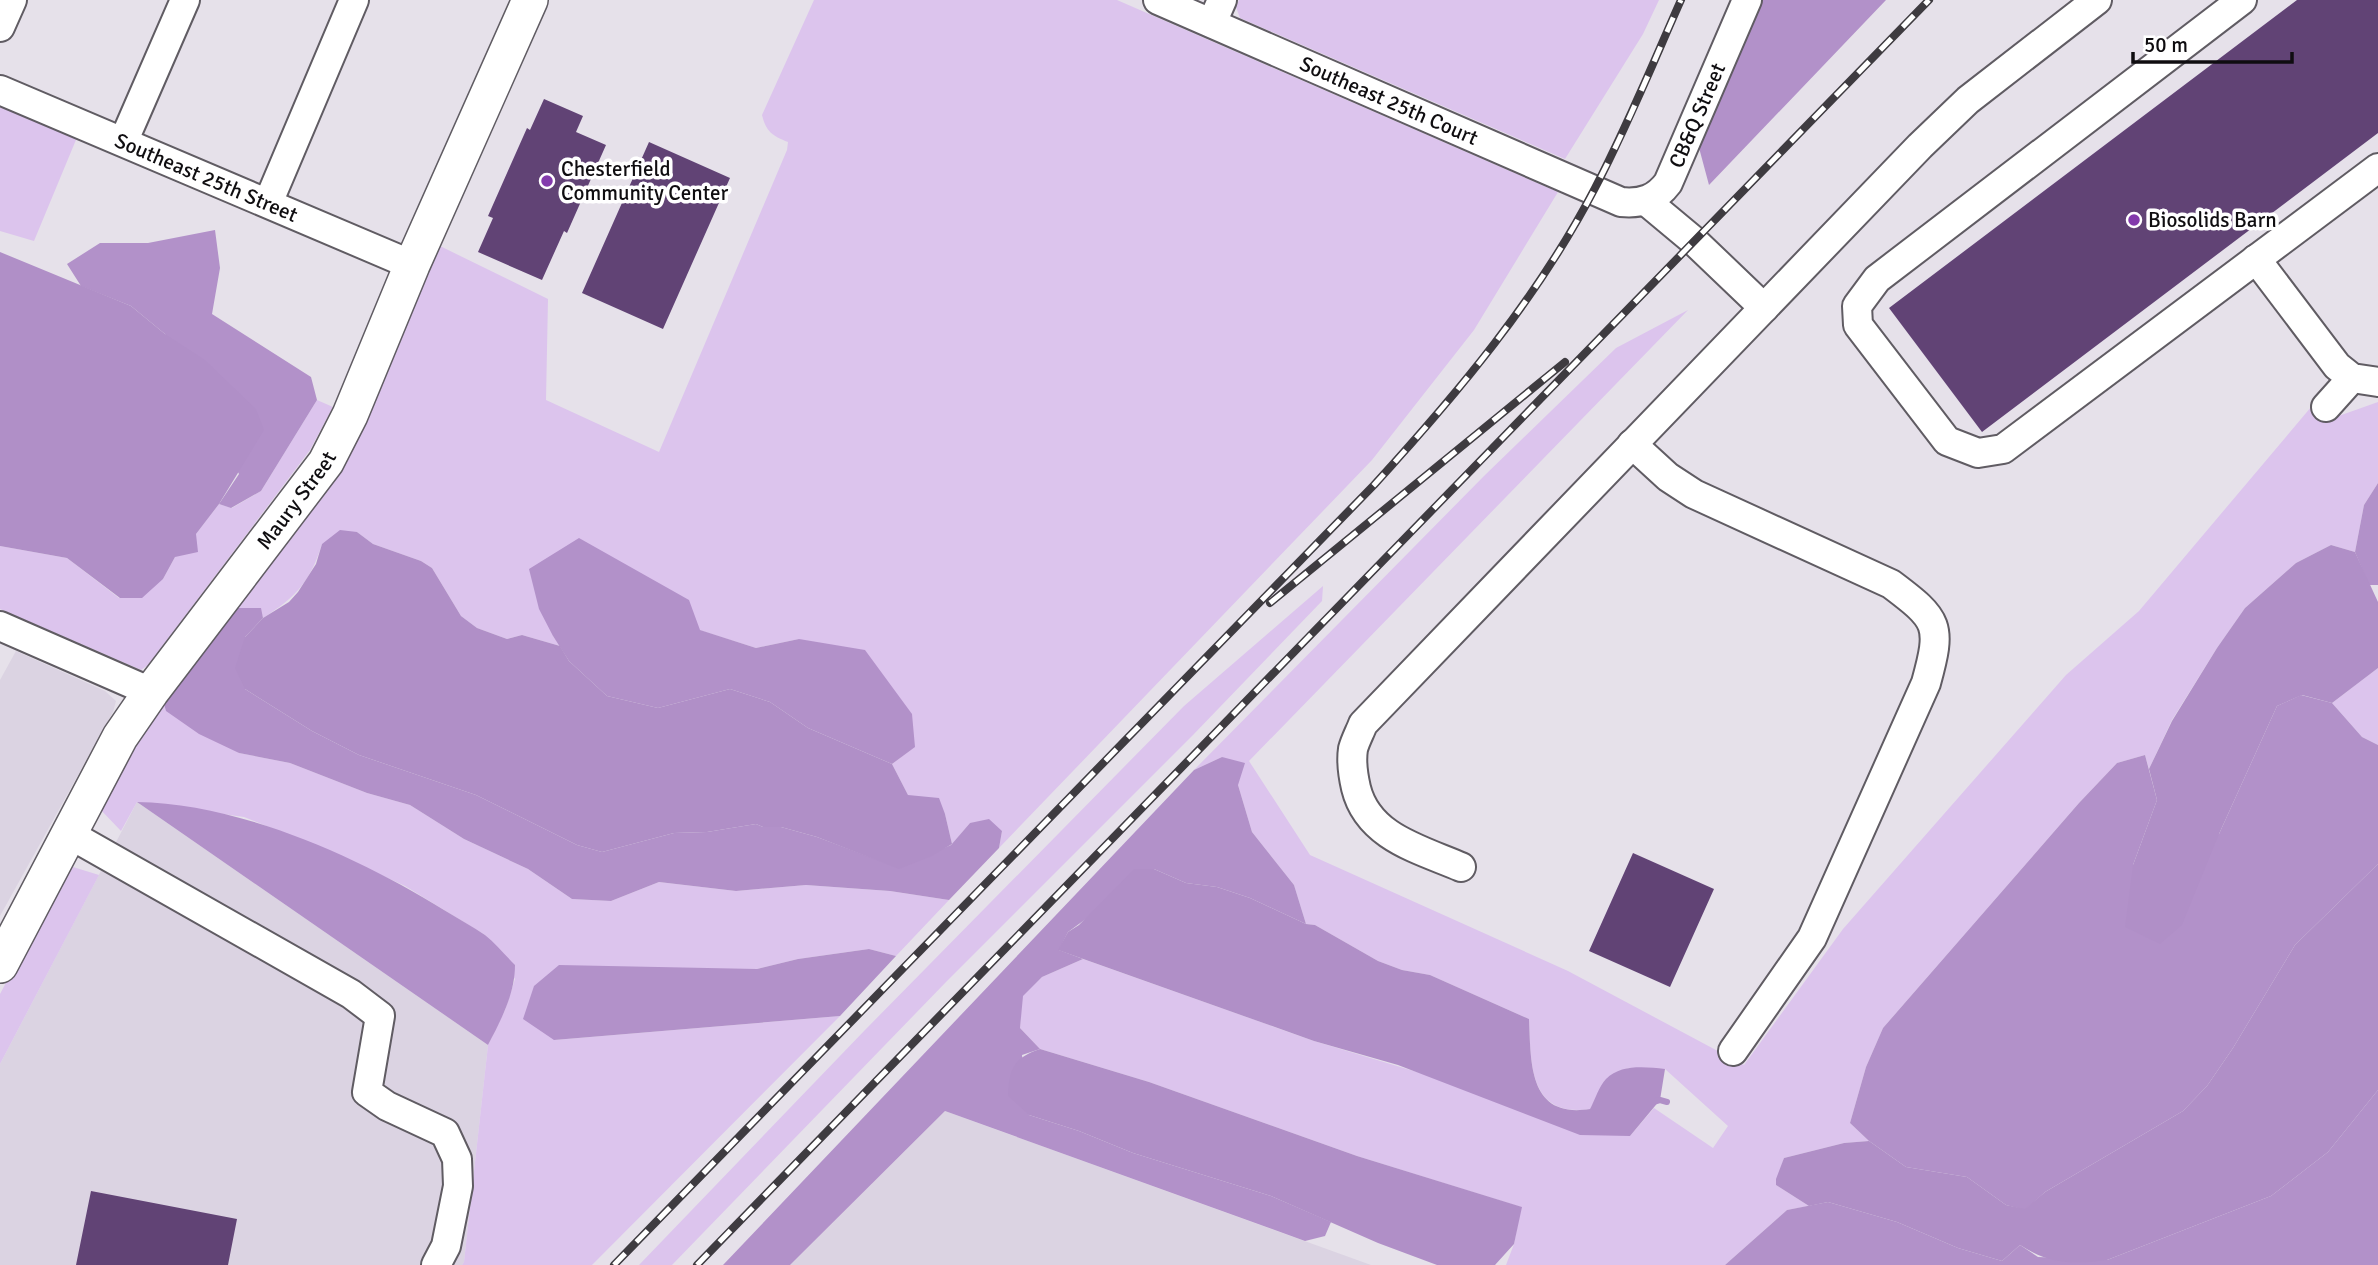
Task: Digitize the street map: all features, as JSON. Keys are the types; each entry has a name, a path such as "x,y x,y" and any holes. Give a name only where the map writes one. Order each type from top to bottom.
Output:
{"main road":[{"name":"Maury Street","path":"0,965 120,737 151,692 326,462 350,415 412,265 530,0"}],"street":[{"path":"0,27 12,0"},
{"path":"124,140 185,0"},
{"path":"268,203 354,0"},
{"name":"Southeast 25th Court","path":"1158,0 1217,12 1634,202 1694,241 1764,308"},
{"name":"CB&Q Street","path":"1634,202 1661,192 1668,183 1747,0"},
{"path":"1461,867 1398,840 1375,825 1359,800 1352,773 1353,750 1363,724 1968,100 2097,0"},
{"path":"2242,0 1877,279 1857,306 1858,325 1947,440 1978,453 2003,449 2378,168"},
{"name":"Southeast 25th Street","path":"0,90 124,140 412,265"},
{"path":"2256,259 2337,366 2365,380 2326,407"},
{"path":"1632,444 1668,477 1694,494 1891,584 1917,604 1933,621 1936,648 1926,683 1812,938 1733,1051"},
{"path":"0,626 151,692"},
{"path":"69,835 351,994 380,1017 367,1092 387,1106 445,1133 457,1159 458,1186 446,1246 436,1265"}],"shaded area":[{"path":"814,0 1117,0 1558,192 1474,330 1372,460 999,848 1002,831 970,823 952,844 945,814 908,795 892,764 914,747 799,639 756,648 699,630 553,636 560,646 522,635 507,639 477,628 461,616 432,568 421,561 373,544 357,532 322,544 307,579 284,603 263,618 260,608 235,608 355,441 440,246 548,299 546,400 659,452 787,150 788,142 771,133 762,115"},
{"path":"1239,0 1659,0 1643,34 1565,159 1240,18 1236,7"},
{"path":"1759,0 1886,0 1709,185 1698,144"},
{"path":"0,102 78,135 34,241 0,231"},
{"path":"215,230 220,268 212,314 311,377 317,400 261,491 231,508 219,504 239,474 165,334 131,306 81,286 67,264 100,243 148,243"},
{"path":"0,252 131,306 165,334 205,360 256,409 264,430 219,504 196,534 198,552 175,557 163,579 142,598 120,598 67,558 0,546"},
{"path":"1688,310 1249,761 1310,855 1568,971 1744,1065 1843,929 2066,675 2139,611 2317,400 2333,418 2378,402 2378,483 2364,505 2355,552 2331,545 2296,563 2245,608 2172,720 2149,769 2145,755 2117,763 1883,1028 1866,1067 1850,1123 1869,1141 1844,1143 1784,1158 1776,1185 1809,1206 1787,1210 1725,1265 1506,1265 1514,1244 1521,1207 1357,1156 1149,1082 1040,1049 1020,1028 1022,996 1042,977 1083,959 1314,1041 1630,1136 1654,1108 1713,1148 1728,1126 1665,1069 1628,1068 1607,1079 1590,1109 1570,1109 1555,1105 1544,1096 1537,1084 1533,1069 1529,1019 1430,975 1402,970 1378,961 1315,925 1306,924 1294,885 1252,832 1238,785 1222,757 1194,770 1484,476 1616,348"},
{"path":"317,400 333,407 310,450 148,665 141,670 0,609 0,546 67,558 119,598 163,579 175,557 219,504 232,508 261,491"},
{"path":"2378,483 2378,585 2369,585 2355,552 2364,505"},
{"path":"340,530 357,532 373,544 421,561 432,568 461,616 477,628 507,639 522,635 560,646 569,661 607,696 658,708 730,689 770,702 808,728 892,764 908,795 939,798 952,844 932,856 899,869 817,837 781,827 763,827 756,824 707,832 674,833 602,852 577,845 476,795 359,755 312,731 245,689 235,668 245,637 263,618 289,602 298,592 316,564 322,544"},
{"path":"579,538 689,600 700,630 756,648 799,639 865,650 912,714 915,747 892,764 808,728 770,702 730,689 658,708 607,696 569,661 553,636 539,609 529,569"},
{"path":"2331,545 2355,552 2378,602 2378,668 2332,703 2302,695 2277,706 2219,834 2182,925 2160,944 2125,927 2133,865 2157,800 2149,769 2172,721 2245,608 2296,563"},
{"path":"1323,586 1322,601 1193,735 946,982 672,1265 639,1265 865,1030 1184,706"},
{"path":"235,608 261,608 263,618 245,637 245,689 312,731 359,755 476,795 577,845 602,852 674,833 707,832 756,824 763,827 781,827 817,837 899,868 951,845 970,823 989,819 1002,831 999,848 949,900 890,891 806,885 736,891 659,882 611,901 572,899 528,869 464,839 410,805 367,793 290,763 239,753 199,734 166,711 163,700"},
{"path":"16,651 105,691 116,701 113,712 0,916 0,680"},
{"path":"2378,668 2378,745 2362,737 2332,703"},
{"path":"2301,695 2332,703 2362,737 2378,745 2378,864 2295,945 2233,1048 2207,1086 2183,1111 2045,1192 2025,1210 2006,1205 1967,1177 1906,1167 1869,1141 1850,1123 1866,1067 1883,1028 2117,763 2145,755 2157,800 2133,865 2219,834 2277,706"},
{"path":"163,700 239,753 290,763 367,793 410,805 464,839 528,869 572,899 611,901 659,882 736,891 806,885 890,891 949,900 896,956 869,949 798,959 757,969 668,969 554,1040 840,1016 592,1265 462,1265 488,1045 505,1010 515,979 485,935 405,886 324,849 244,817 137,802 121,831 99,808 119,769"},
{"path":"1222,757 1245,763 1238,785 1252,832 1294,885 1306,924 1250,898 1217,887 1186,883 1154,869 1068,932 1059,950 1083,959 1042,977 1023,996 1020,1028 1040,1049 1022,1055 1029,1115 1079,1131 1133,1153 1271,1196 1331,1222 1325,1236 1305,1241 945,1111 790,1265 723,1265 1194,770"},
{"path":"137,802 488,1045 462,1265 0,1265 0,1064"},
{"path":"137,802 216,812 296,836 411,890 485,935 515,965 510,996 488,1045"},
{"path":"2378,864 2378,1090 2328,1152 2271,1196 2107,1260 2062,1262 2041,1256 2020,1245 2002,1261 1958,1248 1897,1222 1828,1202 1809,1206 1776,1185 1784,1158 1844,1143 1869,1141 1906,1167 1967,1177 2006,1205 2025,1209 2045,1192 2183,1111 2207,1086 2233,1048 2295,945"},
{"path":"73,867 99,875 0,1064 0,994 66,870"},
{"path":"1134,869 1154,869 1186,883 1217,887 1250,898 1306,924 1315,925 1378,961 1402,970 1430,975 1529,1019 1531,1053 1537,1084 1544,1096 1555,1105 1570,1110 1590,1109 1606,1079 1619,1071 1634,1068 1665,1069 1660,1100 1630,1136 1580,1135 1398,1065 1314,1041 1058,950 1068,932 1079,925"},
{"path":"869,949 896,956 840,1016 554,1040 523,1019 534,986 559,965 757,969 798,959"},
{"path":"1040,1049 1149,1082 1357,1156 1522,1207 1514,1244 1495,1265 1437,1265 1378,1243 1271,1196 1133,1153 1079,1131 1029,1115 1008,1096 1011,1072 1024,1056"},
{"path":"2378,1090 2378,1265 1725,1265 1787,1210 1828,1202 1897,1222 1958,1248 2002,1261 2020,1245 2038,1257 2107,1260 2271,1196 2328,1152"},
{"path":"945,1111 1371,1265 790,1265"}],"building":[{"name":"Biosolids Barn","path":"2297,0 2378,0 2378,133 1982,432 1889,308"},
{"name":"Chesterfield Community Center","path":"544,99 583,116 576,132 606,145 567,233 564,231 542,280 478,252 493,218 488,216 527,128 530,130"},
{"path":"649,142 730,178 663,329 582,293"},
{"path":"1633,853 1714,889 1670,987 1589,951"},
{"path":"91,1191 237,1219 228,1265 76,1265"}],"waterway":[{"path":"1653,1102 1667,1102"}],"railway":[{"path":"614,1265 1374,485 1436,416 1522,306 1573,229 1618,142 1681,0"},
{"path":"697,1265 1929,0"},
{"path":"1270,603 1565,362"}],"place":[{"name":"Chesterfield Community Center","path":"547,181"},
{"name":"Biosolids Barn","path":"2134,220"}]}
